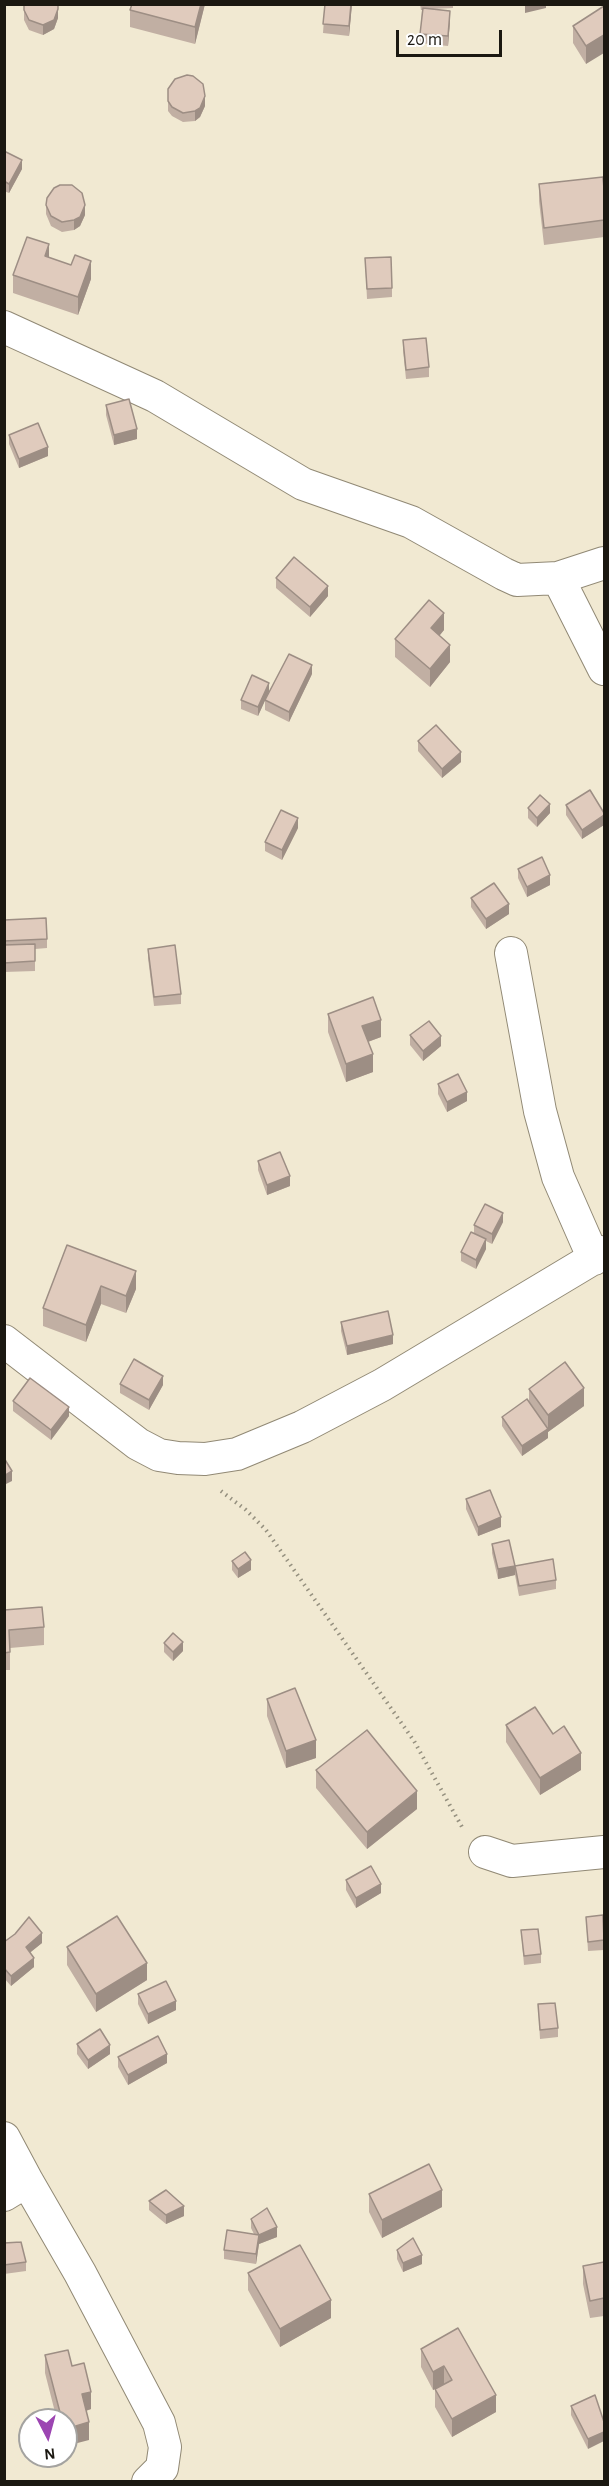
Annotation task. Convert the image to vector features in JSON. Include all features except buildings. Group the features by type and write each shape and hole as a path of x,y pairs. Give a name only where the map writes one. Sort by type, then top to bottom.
{"street":[{"path":"4,327 155,396 303,484 411,522 518,580 558,578 604,563"},
{"path":"558,578 604,669"},
{"path":"4,1341 138,1444 159,1455 205,1459 237,1454 302,1427 382,1385 599,1255 558,1177 540,1111 511,953"},
{"path":"485,1852 512,1861 604,1852"},
{"path":"4,2138 16,2188 80,2274 159,2422 165,2447 162,2468 148,2481"}],"path":[{"path":"178,1458 246,1510 266,1530 414,1741 469,1838 485,1852"}]}
